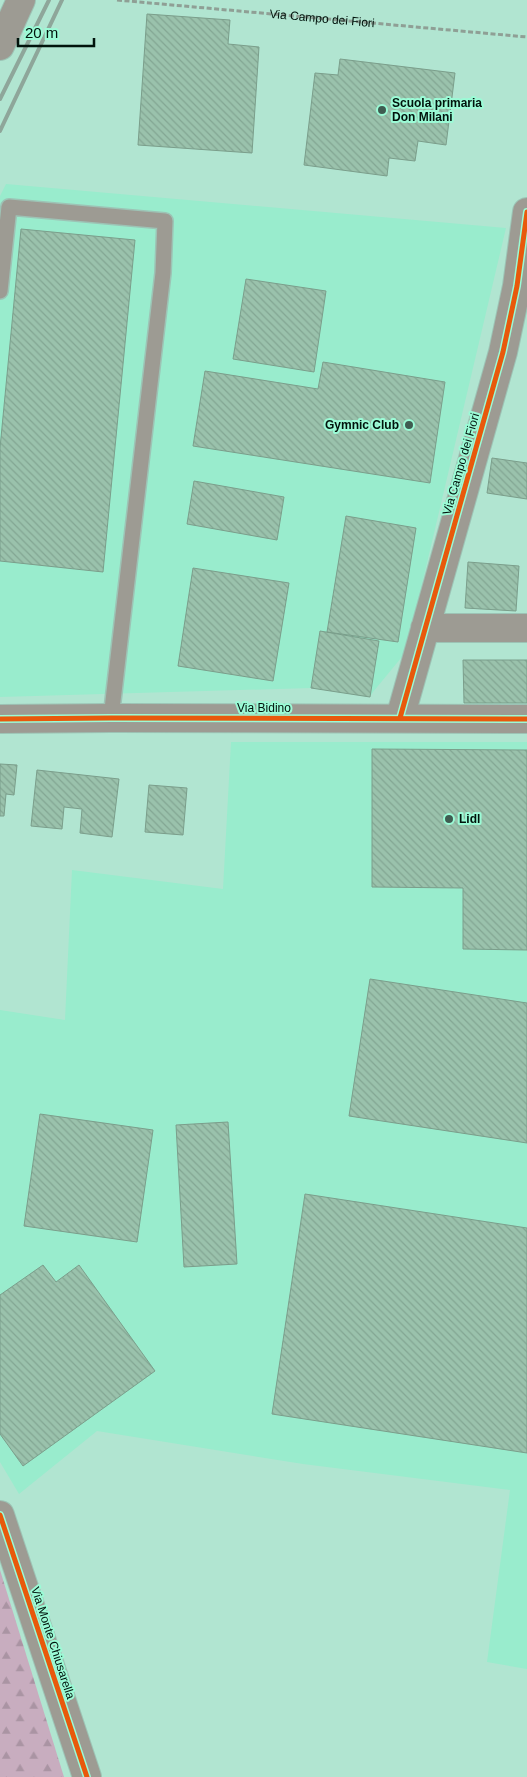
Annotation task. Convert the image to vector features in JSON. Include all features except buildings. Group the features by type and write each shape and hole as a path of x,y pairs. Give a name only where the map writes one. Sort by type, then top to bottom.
{"street":[{"path":"0,46 21,0"},
{"name":"Via Campo dei Fiori","path":"400,718 503,352 517,286 527,212"},
{"path":"425,628 527,628"},
{"name":"Via Bidino","path":"0,719 527,719"},
{"name":"Via Monte Chiusarella","path":"0,1515 86,1777"}],"lane":[{"path":"0,291 9,207 165,221 163,273 111,718"}],"shaded area":[{"path":"6,184 506,228 406,652 370,697 311,688 0,697 0,196"},
{"path":"231,742 527,742 527,1669 487,1662 510,1490 303,1464 97,1431 19,1494 0,1462 0,1010 65,1020 72,870 223,889"}],"green space":[{"path":"0,1570 64,1777 0,1777"}],"railway":[{"path":"0,99 49,0"},
{"path":"0,131 62,0"}],"cycle path":[{"path":"400,718 503,352 517,286 527,212"},
{"path":"0,719 527,719"},
{"path":"0,1515 87,1777"}],"place":[{"name":"Scuola primaria Don Milani","path":"382,110"},
{"name":"Gymnic Club","path":"409,425"},
{"name":"Lidl","path":"449,819"}]}
